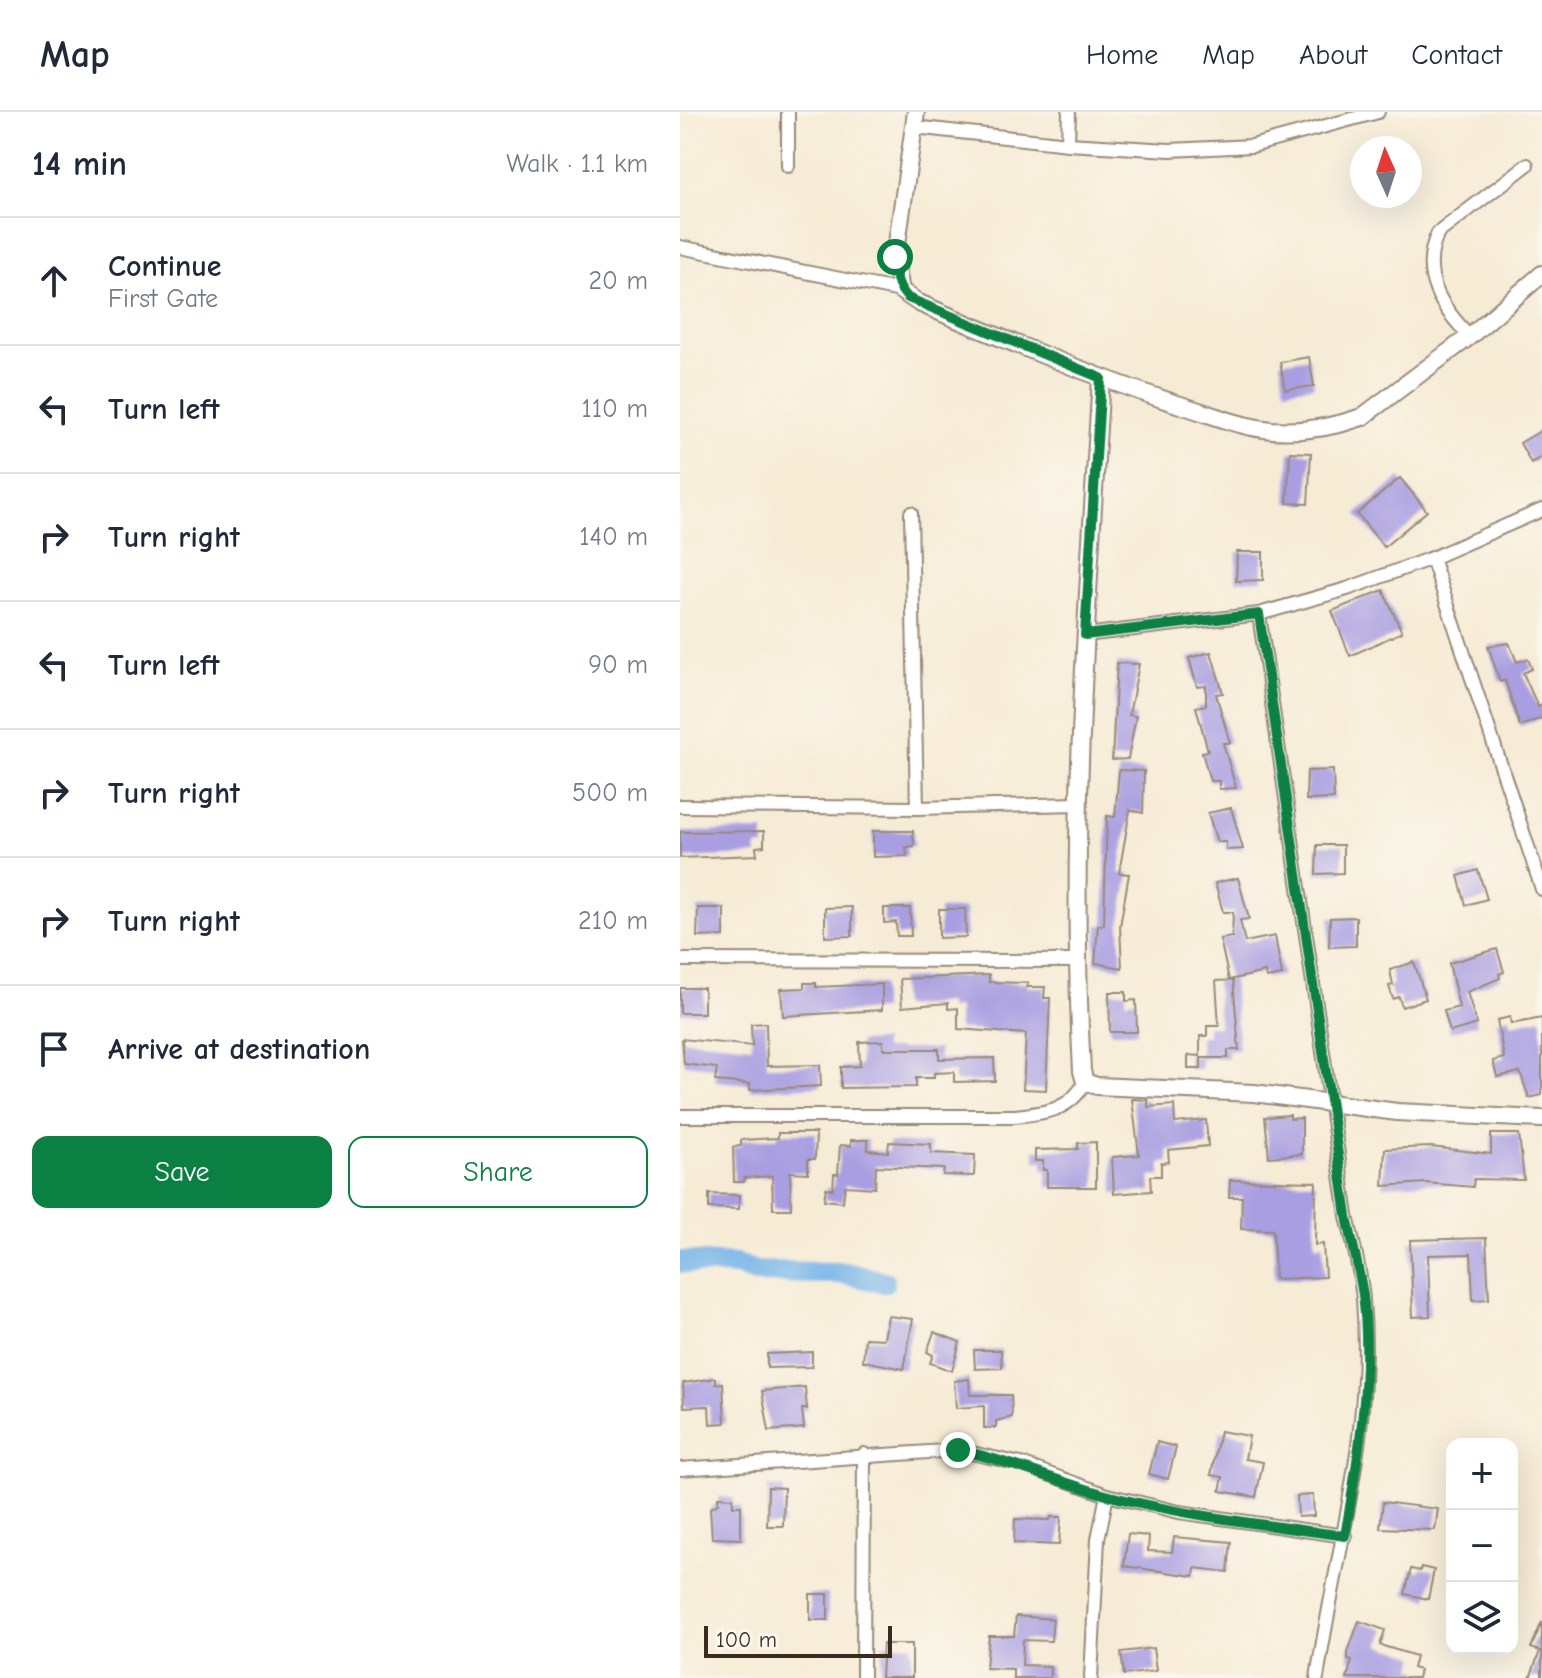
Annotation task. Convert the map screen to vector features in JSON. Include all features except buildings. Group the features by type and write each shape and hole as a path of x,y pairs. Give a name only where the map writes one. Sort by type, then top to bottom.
{"street":[{"path":"788,112 788,166"},
{"path":"1068,144 1069,112"},
{"path":"901,291 895,257 915,120 1068,144 1170,150 1252,146 1378,112"},
{"path":"1470,336 1442,303 1431,278 1431,248 1438,233 1527,165"},
{"path":"680,247 901,291 932,309 1101,378 1235,422 1271,430 1341,425 1362,417 1470,336 1542,274"},
{"path":"680,1116 1014,1116 1065,1107 1077,1097 1085,1082 1076,961 1078,804 1101,378"},
{"path":"1085,635 1259,614 1347,589 1432,558 1542,510"},
{"path":"911,513 917,808"},
{"path":"1432,558 1542,889"},
{"path":"1259,614 1330,1101 1363,1297 1365,1342 1357,1470 1317,1678"},
{"path":"680,806 917,808 1078,804"},
{"path":"680,960 1076,961"},
{"path":"1085,1082 1097,1086 1330,1101 1397,1112 1542,1119"},
{"path":"680,1469 864,1454 958,1450 1021,1464 1107,1495 1179,1512 1345,1536"},
{"path":"863,1678 864,1454"},
{"path":"1091,1678 1098,1539 1107,1495"}],"waterway":[{"path":"680,1262 737,1265 755,1272 844,1273 884,1282"}],"route":[{"path":"895,257 895,275 901,291 908,298 1101,378 1085,635 1259,614 1347,1216 1363,1297 1365,1342 1357,1470 1345,1536 1179,1512 1107,1495 1021,1464 958,1450"}]}
